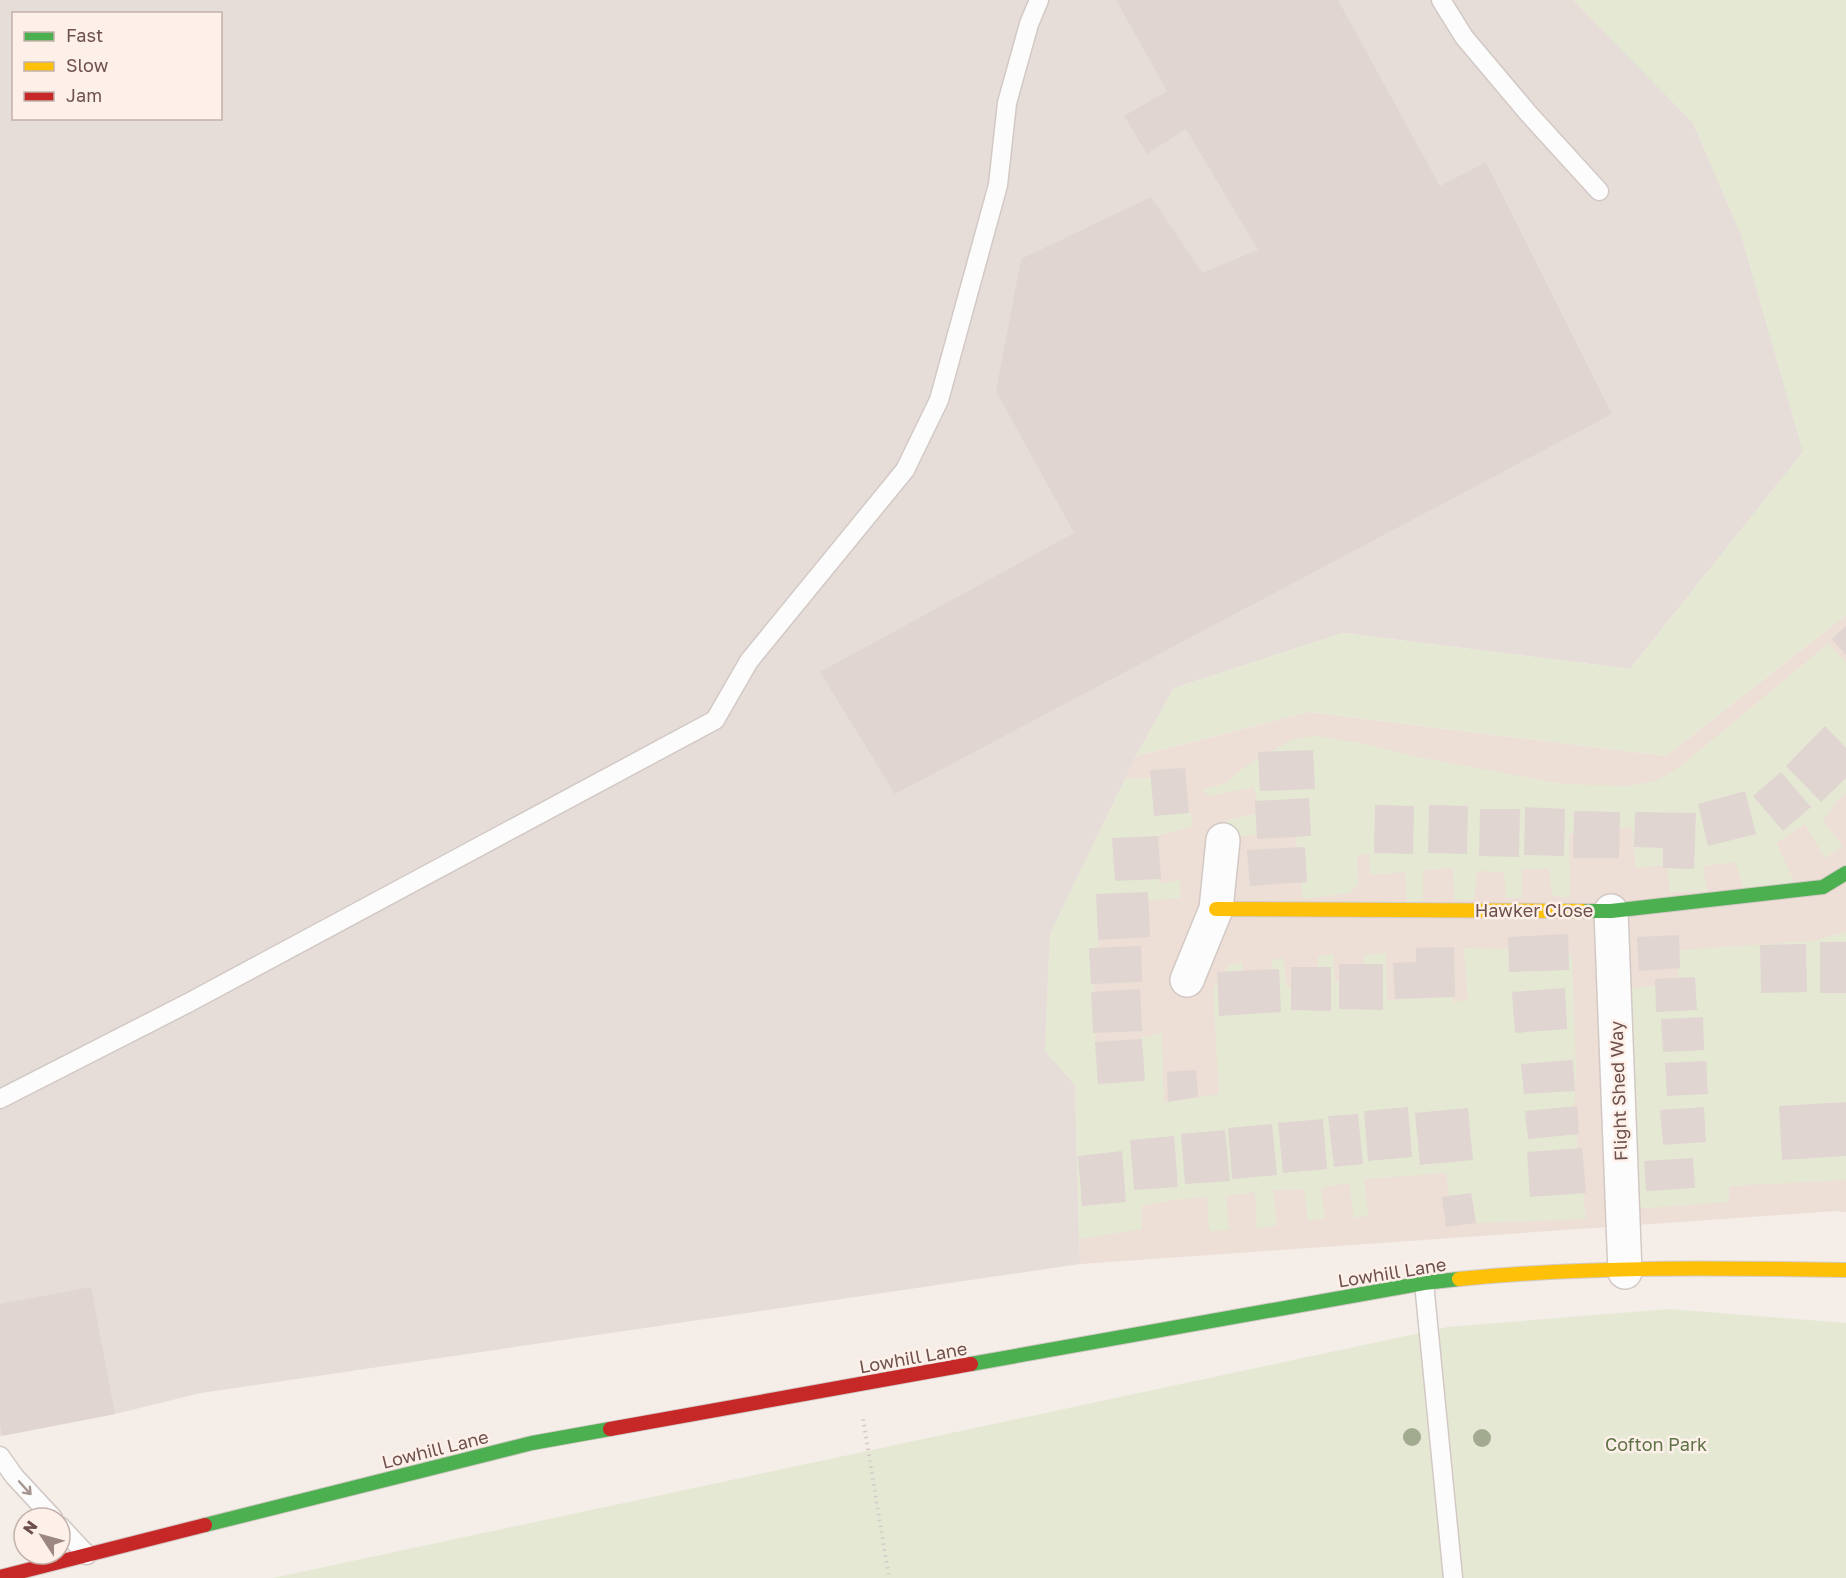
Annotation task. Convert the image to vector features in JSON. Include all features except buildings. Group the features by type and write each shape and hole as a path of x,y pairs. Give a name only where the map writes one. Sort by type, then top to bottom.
{"street":[{"path":"1187,980 1216,909 1223,840"},
{"name":"Hawker Close","path":"1216,909 1611,910 1823,887 1846,873"},
{"name":"Flight Shed Way","path":"1611,910 1625,1272"},
{"name":"Lowhill Lane","path":"0,1577 532,1443 1424,1283 1518,1273 1719,1268 1846,1270"}],"lane":[{"path":"0,1099 198,997 715,720 749,661 905,470 939,400 998,185 1007,103 1029,24 1039,0"},
{"path":"1441,0 1464,37 1528,113 1599,191"},
{"path":"1424,1283 1453,1578"},
{"path":"0,1456 14,1476 42,1506"},
{"path":"72,1539 87,1555"}],"path":[{"path":"858,1385 889,1578"}],"shaded area":[{"path":"0,0 1846,0 1846,398 1630,669 1343,633 1174,688 1136,756 1050,934 1045,1050 1075,1085 1080,1264 201,1393 115,1414 0,1436"},
{"path":"1846,615 1846,1212 1080,1264 1075,1085 1045,1051 1050,934 1136,756 1309,712 1666,756"}],"green space":[{"path":"1573,0 1846,0 1846,615 1666,756 1309,712 1136,756 1174,688 1343,633 1630,669 1803,452 1741,235 1693,123"},
{"path":"1829,643 1846,663 1846,793 1837,801 1823,821 1843,846 1825,858 1805,824 1776,843 1794,881 1745,893 1735,862 1703,866 1707,891 1670,893 1667,865 1636,868 1632,827 1569,834 1570,898 1552,896 1549,869 1522,869 1522,898 1506,898 1504,872 1477,871 1474,900 1454,900 1453,868 1423,870 1423,901 1407,903 1405,872 1370,875 1369,854 1357,855 1358,884 1350,893 1303,899 1295,832 1226,837 1220,829 1228,820 1260,813 1254,787 1210,796 1202,790 1226,783 1243,768 1291,740 1315,736 1366,744 1418,757 1563,784 1629,786 1658,780 1682,765"},
{"path":"1182,776 1193,826 1158,836 1159,884 1180,880 1181,898 1097,905 1099,962 1093,963 1096,1049 1162,1033 1164,1103 1219,1094 1213,988 1229,965 1242,962 1244,980 1273,975 1272,960 1283,958 1287,988 1318,976 1318,956 1333,954 1335,982 1365,974 1364,955 1386,953 1387,1000 1452,997 1453,1002 1468,1000 1464,948 1559,950 1572,955 1576,1070 1574,1114 1586,1219 1476,1223 1472,1193 1449,1196 1446,1173 1364,1179 1368,1216 1354,1218 1349,1183 1321,1188 1325,1218 1308,1221 1304,1189 1273,1190 1277,1225 1257,1229 1255,1192 1226,1196 1229,1230 1209,1231 1207,1197 1171,1200 1142,1206 1142,1229 1079,1239 1075,1085 1045,1051 1050,934 1125,779"},
{"path":"1846,932 1846,1180 1729,1186 1729,1202 1635,1209 1627,989 1678,983 1679,950 1812,941"},
{"name":"Cofton Park","path":"1669,1309 1846,1323 1846,1578 273,1578 1448,1327"}],"traffic: fast":[{"path":"1582,911 1611,911 1823,887 1846,873"},
{"path":"971,1364 1424,1283 1459,1279"},
{"path":"205,1525 532,1443 610,1429"}],"traffic: slow":[{"path":"1216,909 1582,911"},
{"path":"1459,1279 1604,1270 1846,1270"}],"traffic: jam":[{"path":"610,1429 971,1364"},
{"path":"0,1577 205,1525"}]}
